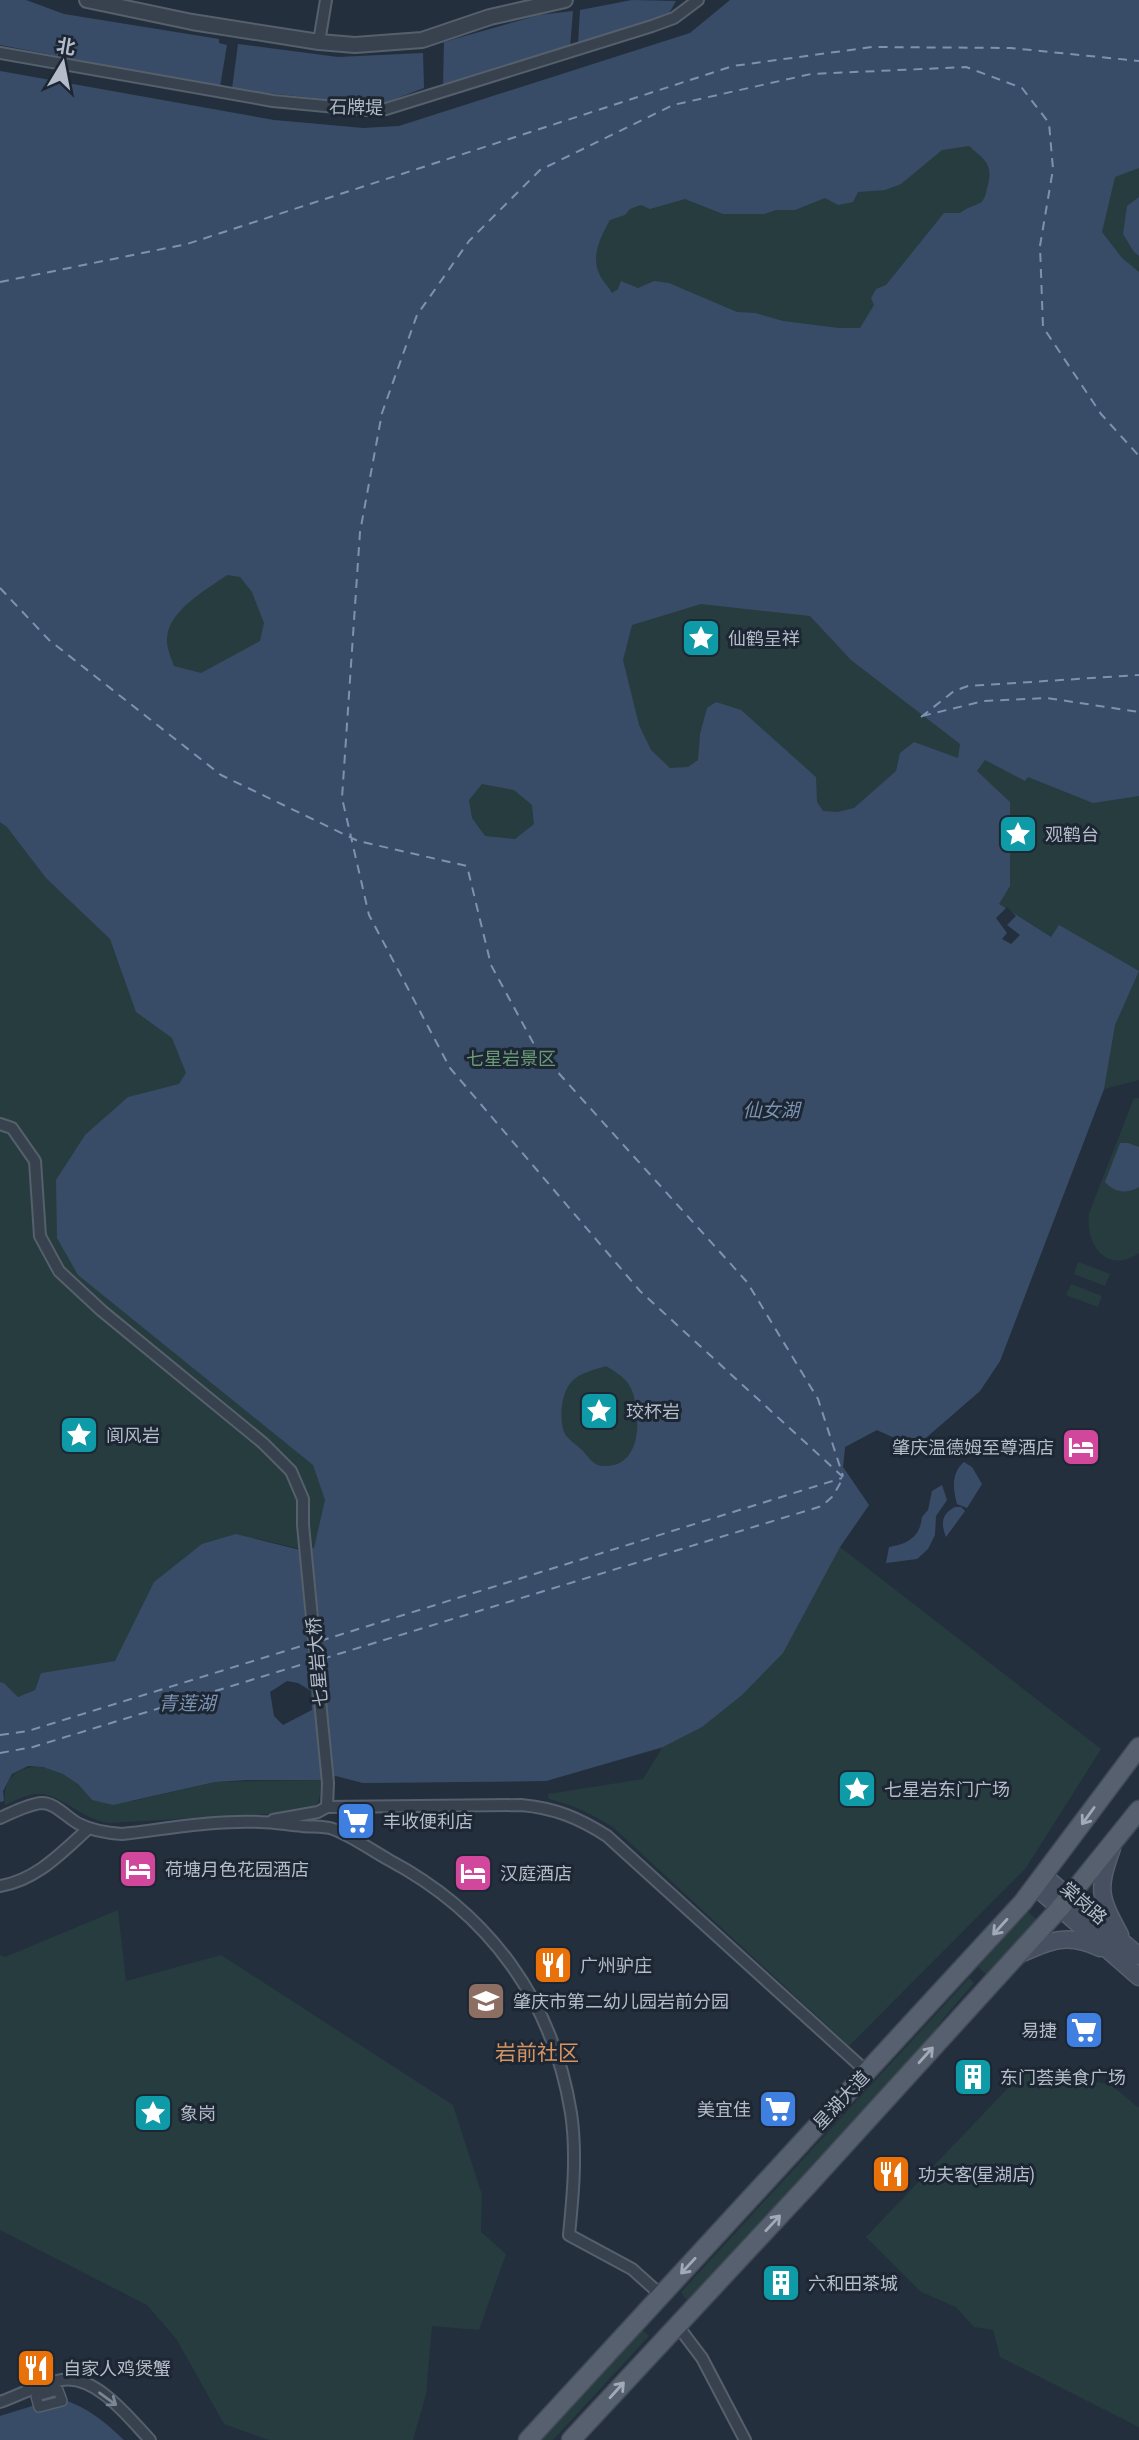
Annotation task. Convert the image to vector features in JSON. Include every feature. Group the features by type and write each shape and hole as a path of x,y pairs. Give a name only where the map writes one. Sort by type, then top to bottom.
{"main road":[{"name":"星湖大道","path":"528,2440 965,1967 1040,1881 1139,1747"},
{"name":"星湖大道","path":"571,2440 1065,1903 1139,1810"},
{"path":"1016,1956 1048,1941 1062,1939 1119,1949 1101,1891 1101,1880 1113,1845"},
{"name":"棠岗路","path":"1040,1881 1119,1949 1139,1977"},
{"name":"棠岗路","path":"1119,1949 1139,1956"},
{"path":"965,1967 985,1989"}],"street":[{"path":"87,0 192,22 355,45 422,40 490,17 565,0"},
{"path":"319,42 326,0"},
{"name":"石牌堤","path":"0,53 273,101 367,110 386,109 652,26 674,18 698,0"},
{"name":"七星岩大桥","path":"0,1124 12,1128 35,1161 40,1236 59,1271 102,1311 263,1443 291,1471 303,1499 328,1783 325,1809 337,1816 336,1823 327,1828"},
{"path":"0,1818 37,1804 52,1805 89,1828 122,1834 234,1822 327,1828"},
{"path":"260,1822 325,1809 521,1804 565,1812 607,1836 867,2072"},
{"path":"325,1809 317,1822 415,1874 447,1896 470,1915 506,1956 539,2011 562,2070 571,2115 574,2157 569,2235 632,2269 661,2295"},
{"path":"0,1886 21,1881 49,1864 89,1828"},
{"path":"677,2325 702,2358 745,2440"},
{"path":"0,2402 50,2383 73,2380 115,2402 150,2440"}],"green space":[{"name":"仙女湖","path":"730,0 1139,0 1139,1080 1104,1089 1000,1361 980,1391 920,1443 899,1440 877,1430 845,1447 843,1467 869,1505 840,1547 1101,1749 1026,1868 849,2046 614,1828 583,1810 549,1799 548,1794 643,1779 662,1748 546,1781 363,1783 336,1776 323,1780 300,1549 255,1538 128,1639 115,1661 41,1673 35,1690 18,1697 0,1682 0,71 274,120 363,128 399,126 690,33"},
{"path":"1134,1098 1139,1098 1139,1253 1117,1261 1100,1253 1095,1246 1089,1225 1089,1213"},
{"path":"1078,1262 1110,1274 1105,1286 1074,1274"},
{"path":"1071,1284 1102,1296 1098,1307 1066,1295"},
{"path":"33,1767 43,1767 64,1774 76,1782 92,1800 134,1801 215,1782 323,1780 318,1803 301,1812 110,1823 99,1821 46,1795 29,1795 5,1805 8,1781 23,1769"},
{"path":"118,1910 126,1981 221,1955 453,2105 482,2195 481,2232 506,2254 479,2330 432,2326 426,2394 413,2440 269,2440 224,2424 177,2340 147,2305 0,2230 0,1955 5,1957"},
{"path":"1027,1911 1036,1919 987,1975 978,1967"},
{"path":"969,1978 974,1983 943,2019 921,2051 690,2301 685,2298 681,2292"},
{"path":"1029,2066 1111,2085 1139,2108 1139,2427 1000,2357 993,2330 974,2327 956,2307 921,2292 866,2237"},
{"path":"639,2327 649,2336 553,2440 536,2440"}],"water":[{"path":"0,0 26,0 64,14 219,39 219,43 227,45 220,87 0,45"},
{"path":"632,0 676,1 667,17 578,44 580,10"},
{"name":"仙女湖","path":"730,0 1139,0 1139,168 1115,177 1102,232 1122,258 1139,272 1139,796 1093,803 1028,777 1025,781 985,760 977,771 1010,802 1010,886 999,904 1051,937 1059,925 1139,971 1115,1025 1104,1089 1000,1361 980,1391 920,1443 899,1440 877,1430 845,1447 843,1467 869,1505 840,1547 783,1653 742,1695 702,1727 663,1747 546,1781 363,1783 336,1776 323,1780 247,1780 215,1782 113,1805 92,1800 78,1784 63,1774 43,1767 28,1766 12,1774 3,1791 4,1801 0,1802 0,1682 18,1697 35,1690 41,1673 115,1661 154,1582 202,1544 236,1534 300,1550 314,1548 325,1500 313,1465 78,1275 57,1238 56,1180 85,1135 128,1097 179,1084 186,1073 172,1038 136,1012 110,939 46,878 7,827 0,822 0,71 274,120 363,128 399,126 690,33","holes":["969,146 984,160 990,173 984,198 980,203 960,213 944,213 886,285 876,289 871,298 874,305 860,328 783,321 755,313 737,312 669,283 654,281 638,288 621,281 618,289 612,293 598,271 597,249 610,220 641,205 650,209 685,199 723,214 764,214 776,210 795,210 825,198 838,205 853,202 858,192 885,190 901,184 942,150","227,575 240,577 252,592 264,623 260,641 201,673 174,666 167,645 169,628 174,618 190,602","701,604 810,616 851,660 960,744 958,758 914,742 900,753 896,771 854,808 838,812 823,811 817,802 816,777 741,710 716,702 707,708 700,734 698,760 688,767 670,768 651,750 639,725 623,660 632,625","482,784 514,790 532,805 534,824 515,839 485,836 472,818 469,800","606,1366 626,1381 634,1398 637,1417 635,1443 627,1457 613,1465 600,1466 594,1463 567,1437 563,1429 562,1408 567,1388 576,1378","287,1681 298,1683 311,1691 312,1710 283,1725 274,1716 270,1692"]},
{"path":"573,11 570,47 443,87 444,42 539,15"},
{"path":"238,44 338,57 423,53 424,88 384,103 360,103 232,89"},
{"path":"1139,197 1139,256 1123,234 1127,206"},
{"path":"1120,1143 1139,1147 1139,1187 1130,1191 1117,1190 1105,1182"},
{"path":"964,1462 972,1467 982,1484 967,1508 957,1504 954,1487 957,1471"},
{"path":"942,1485 947,1500 936,1516 935,1535 928,1549 917,1559 886,1563 889,1547 902,1544 919,1530 922,1517 928,1510 932,1491"},
{"path":"955,1507 961,1507 965,1511 946,1537 943,1520"},
{"path":"58,2398 94,2415 124,2440 0,2440 0,2416"}],"pier":[{"path":"1007,907 1016,916 1007,925 1020,935 1011,944 1002,939 1007,933 996,918"}],"ferry route":[{"path":"0,282 187,244 733,66 872,47 1011,48 1139,61"},
{"path":"843,1477 640,1291 450,1068 369,915 342,798 360,532 382,413 417,315 469,241 540,170 673,105 811,74 966,67 1022,88 1049,123 1053,169 1040,246 1043,327 1101,414 1139,456"},
{"path":"0,588 49,640 221,775 358,841 467,866 491,965 536,1048 747,1282 818,1399 843,1476"},
{"path":"921,717 954,691 968,686 1139,675"},
{"path":"922,716 984,701 1047,698 1139,712"},
{"path":"320,1641 842,1478"},
{"path":"322,1659 822,1506 833,1496 843,1478"},
{"path":"0,1735 28,1731 311,1643"},
{"path":"0,1753 33,1747 313,1661"}],"place":[{"name":"仙鹤呈祥","path":"701,638"},
{"name":"观鹤台","path":"1018,834"},
{"name":"珓杯岩","path":"599,1411"},
{"name":"阆风岩","path":"79,1435"},
{"name":"肇庆温德姆至尊酒店","path":"1081,1447"},
{"name":"七星岩东门广场","path":"857,1789"},
{"name":"丰收便利店","path":"356,1821"},
{"name":"荷塘月色花园酒店","path":"138,1869"},
{"name":"汉庭酒店","path":"473,1873"},
{"name":"广州驴庄","path":"553,1965"},
{"name":"肇庆市第二幼儿园岩前分园","path":"486,2001"},
{"name":"易捷","path":"1084,2030"},
{"name":"东门荟美食广场","path":"973,2077"},
{"name":"美宜佳","path":"778,2109"},
{"name":"象岗","path":"153,2113"},
{"name":"功夫客(星湖店)","path":"891,2174"},
{"name":"六和田茶城","path":"781,2283"},
{"name":"自家人鸡煲蟹","path":"36,2368"}],"district":[{"name":"岩前社区","path":"537,2052"}],"park label":[{"name":"七星岩景区","path":"511,1058"}],"water label":[{"name":"青莲湖","path":"187,1703"}]}
